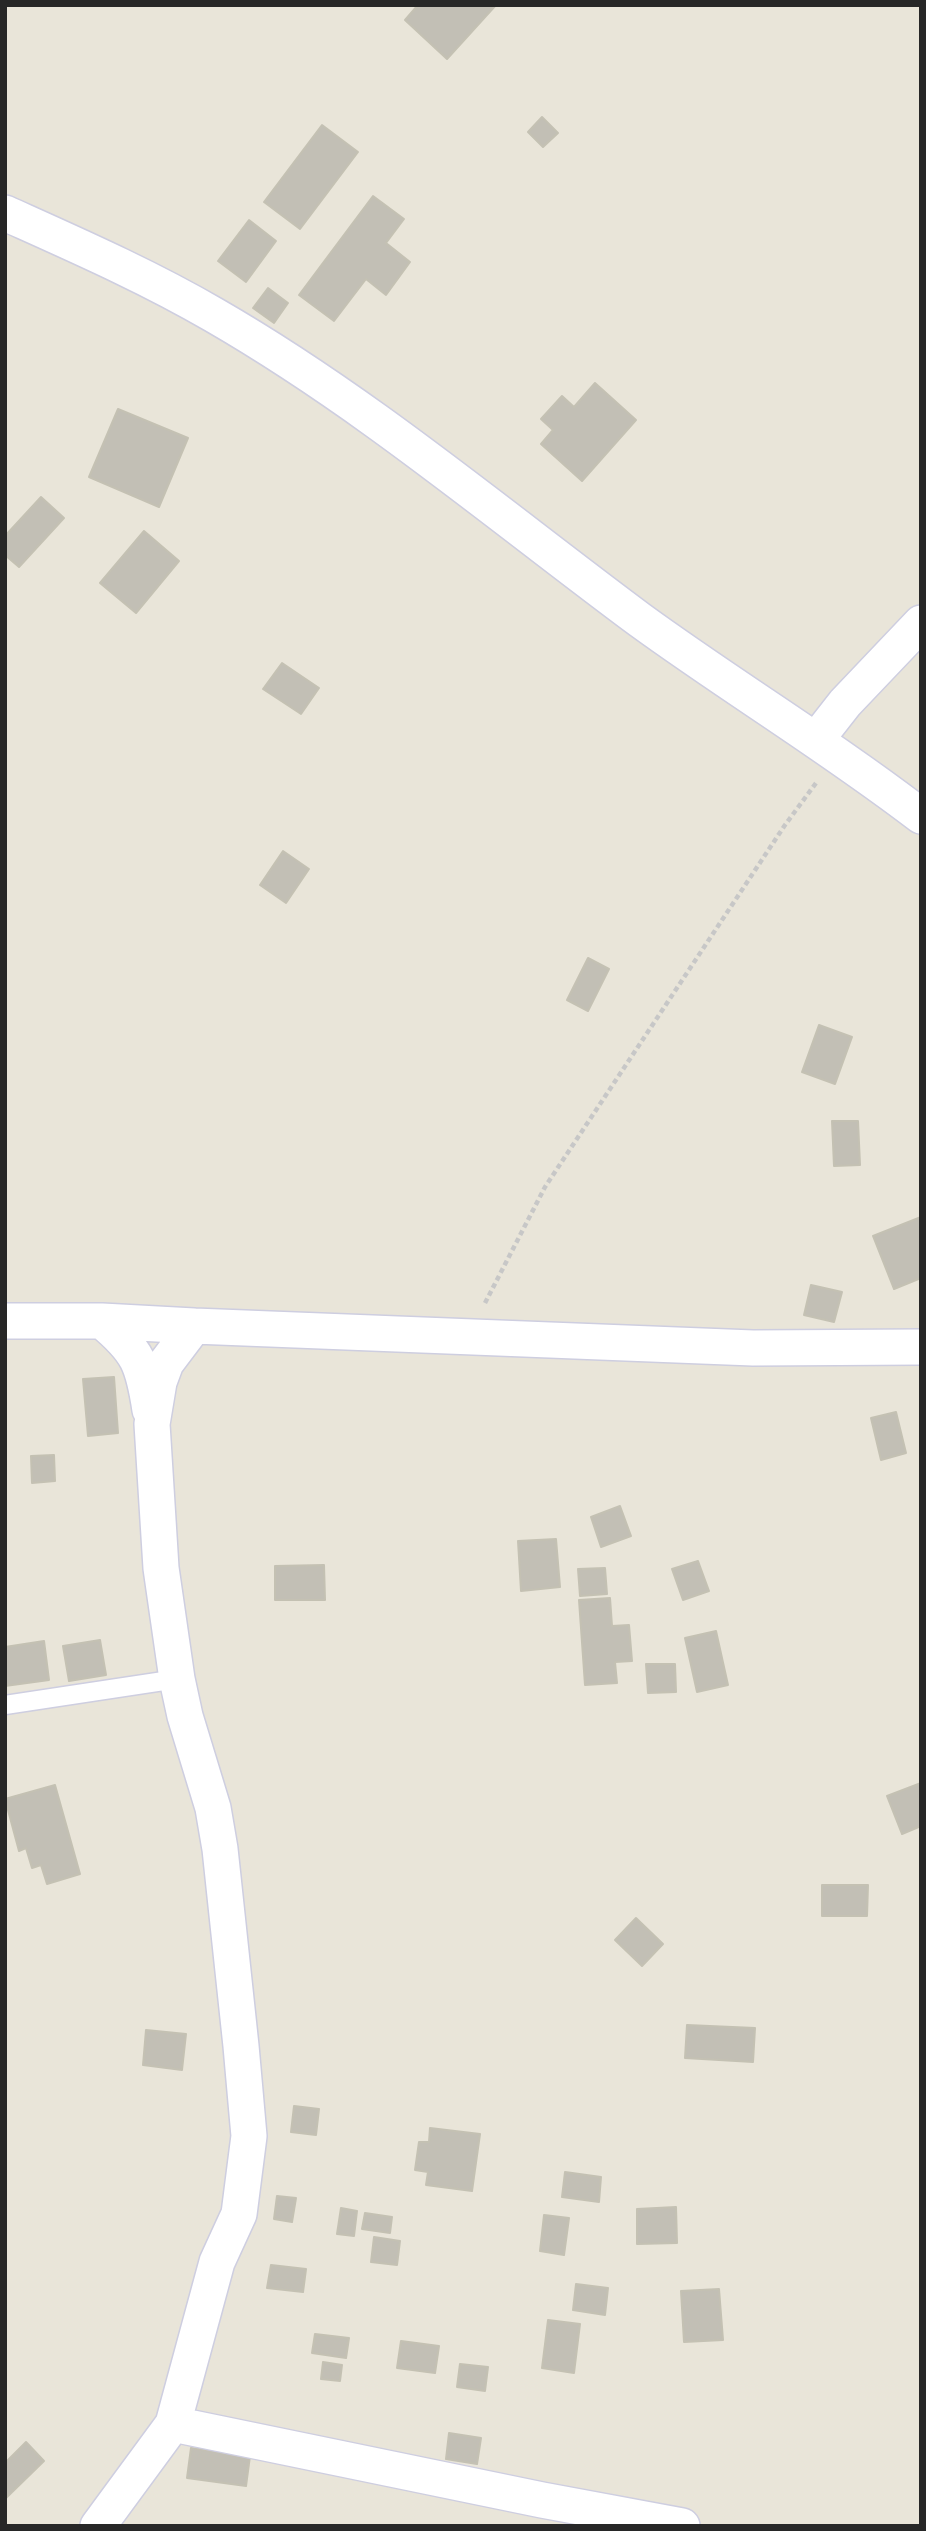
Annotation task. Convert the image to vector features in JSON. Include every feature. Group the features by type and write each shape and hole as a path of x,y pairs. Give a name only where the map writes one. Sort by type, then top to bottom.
{"street":[{"path":"5,213 151,280 215,316 342,397 643,622 826,747 921,816"},
{"path":"826,747 845,703 921,623"},
{"path":"5,1321 102,1321 753,1348 921,1348"},
{"path":"98,2526 173,2424 217,2262 239,2214 248,2137 220,1849 213,1808 185,1716 177,1679 161,1569 152,1424 141,1364 124,1340 102,1321"},
{"path":"152,1424 159,1382 166,1363 194,1326"},
{"path":"173,2424 682,2526"}],"lane":[{"path":"5,1705 177,1679"}],"path":[{"path":"468,1335 545,1187 785,825 826,747"}],"building":[{"path":"418,5 496,5 447,59 405,20"},
{"path":"542,117 558,133 543,147 528,132"},
{"path":"322,125 358,152 300,229 264,202"},
{"path":"373,196 404,219 386,243 410,262 386,295 366,279 334,321 299,295"},
{"path":"249,220 276,241 246,282 218,261"},
{"path":"268,288 288,303 274,323 253,308"},
{"path":"595,383 636,420 582,481 541,444 553,430 541,419 562,396 574,407"},
{"path":"118,409 188,438 159,507 89,477"},
{"path":"41,497 64,518 19,567 5,555 5,536"},
{"path":"144,531 179,561 136,613 100,583"},
{"path":"282,663 319,688 301,714 263,689"},
{"path":"283,851 309,869 286,903 260,885"},
{"path":"588,958 609,969 588,1011 567,1000"},
{"path":"819,1025 852,1037 835,1084 802,1072"},
{"path":"832,1121 858,1121 860,1165 834,1166"},
{"path":"921,1217 921,1278 894,1289 873,1236"},
{"path":"811,1285 842,1292 834,1322 804,1315"},
{"path":"114,1377 118,1433 88,1436 83,1379"},
{"path":"896,1412 906,1453 881,1460 871,1418"},
{"path":"54,1455 55,1481 32,1483 31,1456"},
{"path":"620,1506 631,1536 601,1547 591,1517"},
{"path":"556,1539 560,1587 521,1591 518,1541"},
{"path":"698,1561 709,1591 683,1600 672,1569"},
{"path":"324,1565 325,1600 275,1600 275,1566"},
{"path":"605,1568 607,1594 580,1596 578,1569"},
{"path":"610,1598 612,1626 629,1625 632,1661 615,1662 617,1683 585,1685 579,1600"},
{"path":"716,1631 728,1685 697,1692 685,1638"},
{"path":"100,1640 106,1675 69,1681 63,1646"},
{"path":"44,1641 49,1680 5,1686 5,1647"},
{"path":"646,1664 675,1664 676,1692 648,1693"},
{"path":"921,1783 921,1826 902,1834 887,1796"},
{"path":"55,1785 80,1874 47,1884 41,1865 32,1868 26,1848 19,1851 5,1799"},
{"path":"822,1885 868,1885 867,1916 822,1916"},
{"path":"636,1918 663,1944 642,1966 615,1940"},
{"path":"687,2025 755,2028 753,2062 685,2058"},
{"path":"146,2030 186,2034 182,2070 143,2065"},
{"path":"294,2106 319,2109 316,2135 291,2132"},
{"path":"430,2128 480,2134 472,2191 426,2185 428,2172 415,2170 419,2142 429,2142"},
{"path":"565,2172 601,2177 599,2202 562,2197"},
{"path":"277,2196 296,2198 292,2222 274,2219"},
{"path":"676,2207 677,2243 637,2244 637,2209"},
{"path":"341,2208 357,2211 354,2236 337,2234"},
{"path":"365,2213 392,2217 390,2233 362,2229"},
{"path":"544,2215 569,2218 564,2255 540,2251"},
{"path":"374,2237 400,2241 397,2265 371,2262"},
{"path":"271,2265 306,2269 303,2292 267,2288"},
{"path":"576,2284 608,2288 605,2315 573,2310"},
{"path":"719,2289 723,2340 684,2342 681,2291"},
{"path":"548,2320 580,2324 574,2373 542,2368"},
{"path":"315,2334 349,2338 346,2358 312,2353"},
{"path":"401,2341 439,2346 435,2373 397,2368"},
{"path":"323,2362 342,2365 340,2381 321,2379"},
{"path":"460,2364 488,2367 485,2391 457,2387"},
{"path":"449,2433 481,2438 477,2464 446,2459"},
{"path":"26,2442 44,2461 5,2499 5,2463"},
{"path":"191,2448 250,2456 246,2486 187,2478"}]}
